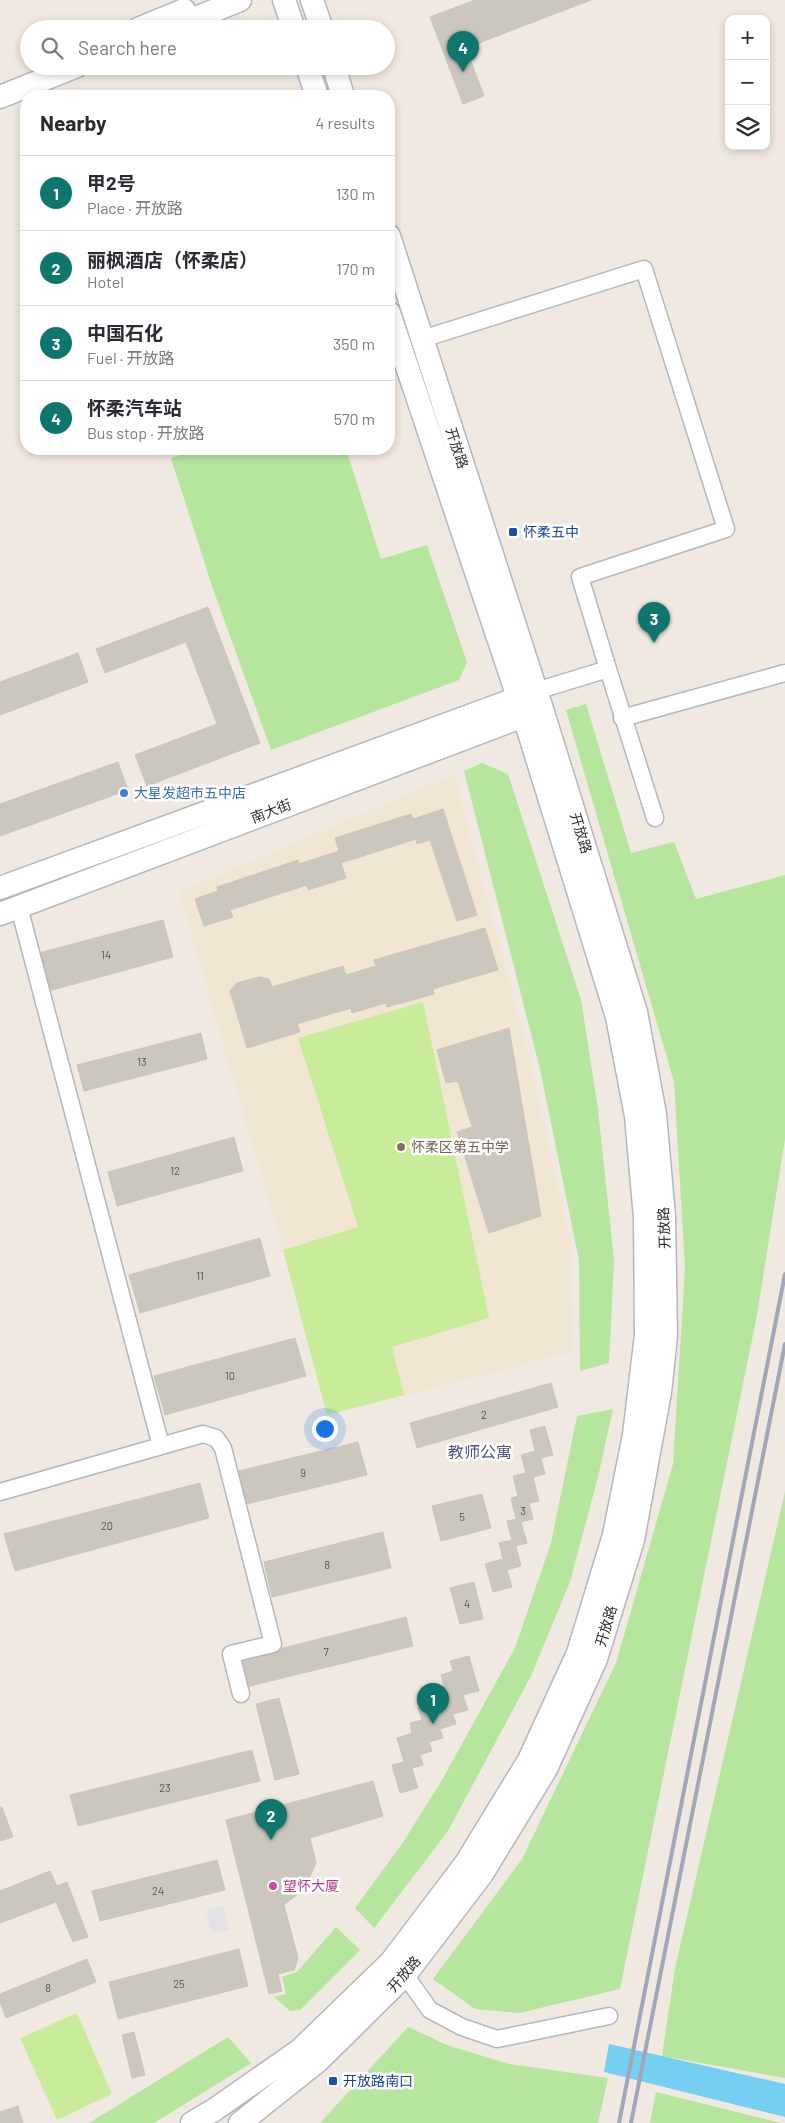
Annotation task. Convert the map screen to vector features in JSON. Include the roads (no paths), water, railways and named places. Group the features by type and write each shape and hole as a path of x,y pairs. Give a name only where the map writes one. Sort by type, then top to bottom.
{"main road":[{"path":"160,20 208,0"},
{"path":"191,20 240,0"},
{"path":"284,0 291,20"},
{"path":"312,0 319,20"},
{"path":"0,86 26,75"},
{"path":"0,98 55,75"},
{"path":"309,75 314,90"},
{"path":"337,75 341,90"},
{"name":"开放路","path":"192,2123 214,2110 303,2048 390,1962 466,1863 528,1760 578,1653 614,1535 634,1435 646,1335 645,1218 636,1116 617,1017 530,703 422,339 395,255"},
{"name":"开放路","path":"240,2123 318,2061 405,1975 482,1874 541,1777 596,1659 633,1540 660,1392 666,1336 664,1217 655,1114 636,1012 530,703 395,330"},
{"name":"南大街","path":"0,888 530,703"},
{"name":"南大街","path":"9,910 530,703"}],"street":[{"path":"422,339 644,269 726,529 580,577 622,718 655,818"},
{"path":"530,703 608,669"},
{"path":"622,718 785,673"},
{"path":"9,910 162,1446"},
{"path":"0,1492 203,1434 216,1438 223,1448 274,1644 231,1654 240,1694"},
{"path":"405,1975 430,2010 462,2026 497,2039 608,2016"}],"water":[{"path":"609,2044 785,2084 785,2117 604,2072"}],"railway":[{"path":"619,2123 785,1274"},
{"path":"631,2123 785,1344"}],"place":[{"name":"怀柔汽车站","path":"463,72"},
{"name":"怀柔五中","path":"513,532"},
{"name":"中国石化","path":"654,643"},
{"name":"大星发超市五中店","path":"124,793"},
{"name":"怀柔区第五中学","path":"401,1147"},
{"name":"甲2号","path":"433,1724"},
{"name":"丽枫酒店（怀柔店）","path":"271,1840"},
{"name":"望怀大厦","path":"273,1886"},
{"name":"开放路南口","path":"333,2081"}],"district":[{"name":"教师公寓","path":"480,1452"}]}
